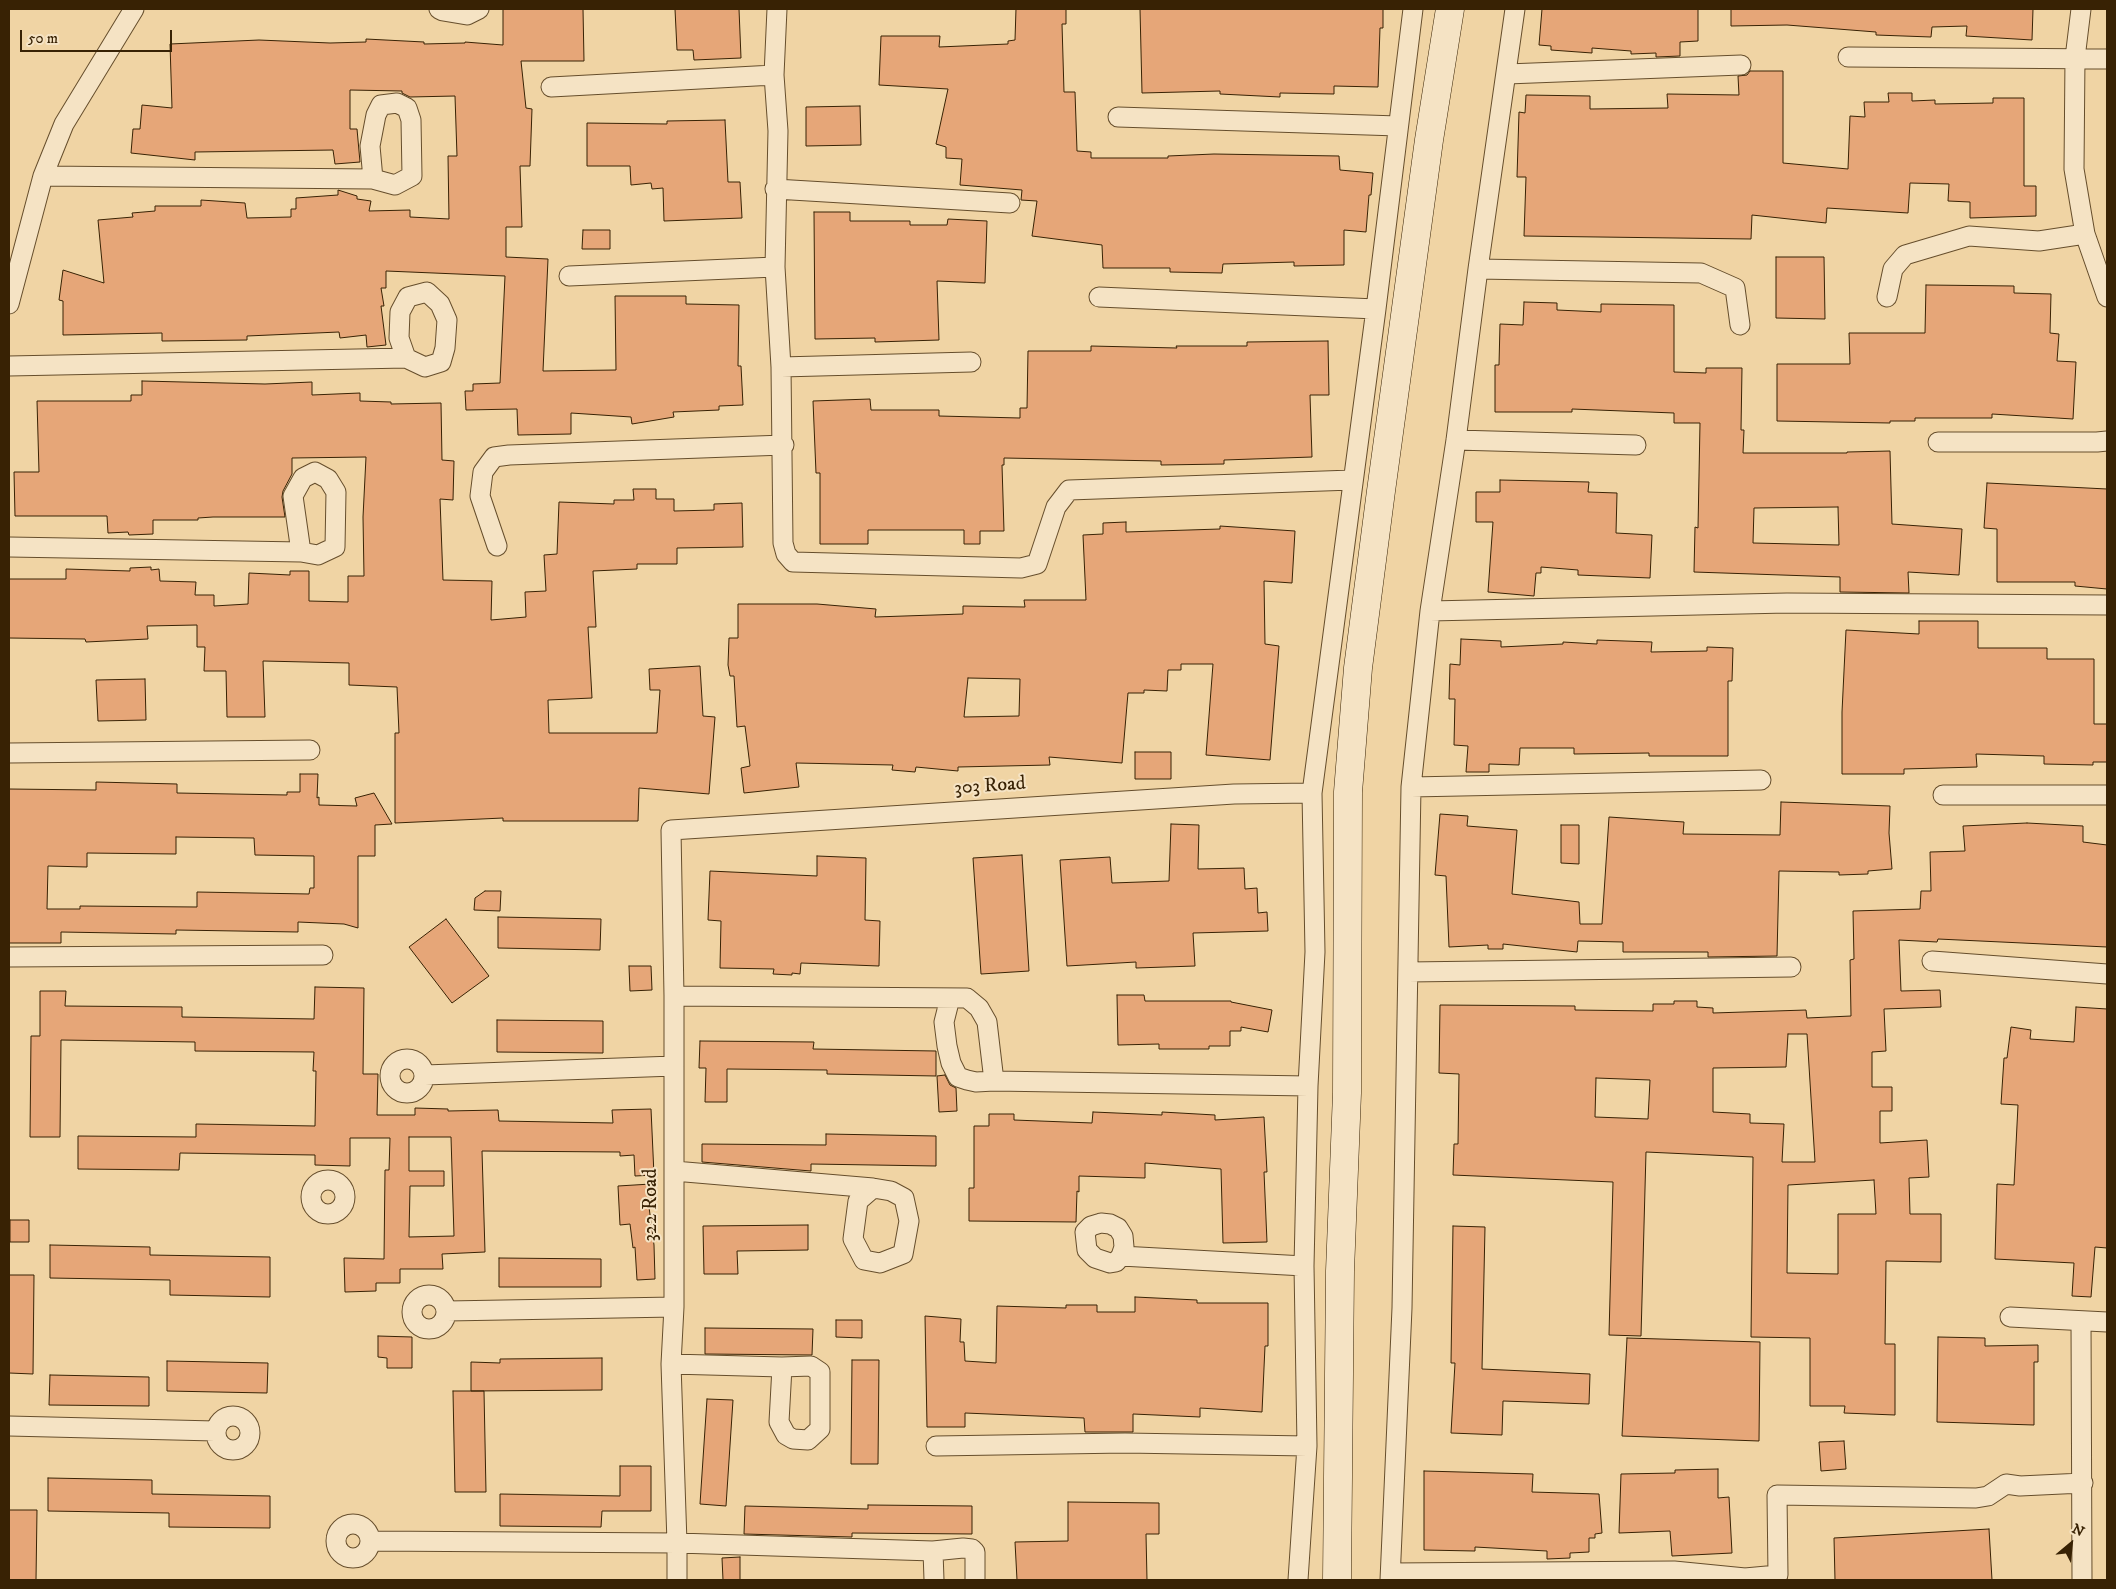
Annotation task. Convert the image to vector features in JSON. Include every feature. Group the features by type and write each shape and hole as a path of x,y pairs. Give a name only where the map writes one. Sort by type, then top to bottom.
{"street":[{"path":"9,304 15,263 43,176 64,124 134,9"},
{"path":"439,9 442,12 467,15 479,9"},
{"path":"777,9 774,76 778,131 775,267 784,445 783,543 786,554 793,562 1021,568 1037,564 1056,508 1070,490 1352,480"},
{"path":"1298,1580 1307,1446 1304,1266 1308,1086 1315,952 1312,793 1376,310 1413,9"},
{"path":"1337,1580 1340,1271 1347,1093 1348,792 1358,668 1429,140 1450,9"},
{"path":"1515,9 1456,440 1430,611 1411,787 1402,1308 1391,1577 1674,1571 1745,1578 1778,1575 1777,1495 1976,1498 1988,1496 2006,1484 2020,1486 2083,1483"},
{"path":"2081,9 2075,58 2074,169 2085,234 2107,297"},
{"path":"1848,57 2107,59"},
{"path":"1507,74 1741,65"},
{"path":"551,87 774,76"},
{"path":"1118,117 1398,126"},
{"path":"43,176 373,179"},
{"path":"776,189 1010,203"},
{"path":"1887,298 1893,269 1905,255 1969,236 2039,241 2085,234"},
{"path":"569,276 775,267"},
{"path":"1478,269 1701,273 1735,288 1740,325"},
{"path":"1099,297 1376,310"},
{"path":"9,366 406,358"},
{"path":"781,367 971,362"},
{"path":"1456,440 1636,446"},
{"path":"1938,442 2107,441"},
{"path":"497,546 480,496 483,472 494,457 784,445"},
{"path":"9,547 301,552"},
{"path":"1430,611 1787,603 2107,605"},
{"path":"9,753 310,750"},
{"path":"1411,787 1761,780"},
{"name":"303 Road","path":"671,830 1234,794 1312,793"},
{"path":"1943,795 2107,796"},
{"name":"322 Road","path":"671,830 674,996 674,1307 671,1364 677,1580"},
{"path":"9,956 323,955"},
{"path":"1932,961 2107,974"},
{"path":"1408,972 1792,967"},
{"path":"674,996 967,998 979,1008 987,1022 994,1081"},
{"path":"950,998 944,1022 951,1063 958,1077 976,1082 1308,1086"},
{"path":"425,1075 674,1066"},
{"path":"674,1171 873,1188"},
{"path":"1121,1256 1304,1266"},
{"path":"447,1311 674,1307"},
{"path":"2010,1318 2107,1322"},
{"path":"2081,1322 2082,1580"},
{"path":"671,1364 782,1367"},
{"path":"9,1426 216,1431"},
{"path":"936,1446 1125,1443 1307,1446"},
{"path":"371,1540 677,1543 933,1551 972,1549 975,1552 975,1580"},
{"path":"933,1551 934,1580"}],"building":[{"path":"503,9 583,9 584,61 521,61 526,108 532,109 530,166 520,166 522,227 506,227 506,257 548,259 543,371 616,370 615,296 686,296 686,304 739,305 738,366 741,366 743,405 719,406 719,410 673,412 674,417 632,424 631,417 571,413 571,434 518,435 517,409 466,410 465,391 473,391 473,384 500,383 505,276 386,271 386,288 381,288 384,306 381,306 386,345 367,347 366,335 340,338 339,332 247,336 247,340 162,341 162,333 63,335 63,301 59,300 63,270 104,283 98,220 133,217 132,213 155,211 155,206 201,206 201,200 245,203 247,218 291,217 291,209 296,209 296,198 338,195 338,190 357,196 357,199 371,201 369,211 410,210 410,217 449,219 448,156 457,156 455,96 410,97 402,93 402,91 350,90 350,129 357,129 360,162 335,164 333,150 195,152 195,160 131,153 133,129 140,129 142,105 172,108 170,44 259,40 330,43 366,42 366,39 424,42 424,44 465,42 503,45"},
{"path":"675,9 739,9 741,58 694,60 693,50 677,50"},
{"path":"1016,9 1066,9 1066,24 1062,24 1064,92 1075,92 1077,151 1091,152 1091,158 1168,158 1168,156 1214,154 1339,156 1340,170 1373,173 1366,232 1344,230 1344,265 1294,266 1294,262 1223,264 1222,273 1170,272 1170,268 1103,268 1102,245 1032,236 1037,201 1021,200 1022,190 960,185 962,159 946,158 946,147 936,144 948,89 879,85 881,36 940,36 939,47 1008,44 1008,41 1015,40"},
{"path":"1140,9 1383,9 1383,28 1380,28 1378,87 1334,86 1334,94 1280,93 1280,97 1220,94 1220,91 1142,93"},
{"path":"1542,9 1698,9 1698,41 1680,42 1680,56 1656,57 1656,53 1631,54 1631,51 1592,48 1592,53 1551,50 1551,46 1539,45"},
{"path":"1731,9 2033,9 2032,40 1966,36 1967,26 1932,27 1931,37 1876,35 1876,32 1787,25 1731,26"},
{"path":"1750,71 1783,71 1783,163 1848,169 1850,116 1865,117 1864,102 1889,102 1888,93 1912,93 1912,101 1935,100 1935,104 1993,103 1993,98 2024,98 2024,186 2036,186 2036,216 1970,218 1970,202 1948,201 1949,184 1910,183 1908,213 1827,208 1826,223 1752,215 1751,239 1524,236 1526,177 1517,177 1519,112 1525,113 1526,95 1590,96 1590,109 1668,108 1667,94 1739,95 1738,76 1747,75"},
{"path":"860,106 861,145 806,146 806,107"},
{"path":"725,120 728,182 740,182 742,218 664,221 663,188 652,189 651,183 631,185 630,166 587,166 587,123 667,124 667,121"},
{"path":"814,212 850,212 850,221 910,221 910,225 947,225 948,219 987,221 985,283 937,281 939,340 875,342 875,338 815,339"},
{"path":"583,230 610,230 610,249 582,249"},
{"path":"1776,257 1824,257 1825,319 1776,318"},
{"path":"1926,285 2014,286 2014,293 2051,294 2050,333 2059,334 2057,361 2076,362 2073,419 1992,414 1992,418 1915,418 1915,421 1890,421 1890,423 1777,421 1777,364 1850,364 1849,333 1925,333"},
{"path":"1524,302 1557,303 1557,310 1601,312 1601,304 1674,305 1674,372 1706,373 1706,368 1742,368 1741,430 1744,430 1743,453 1890,451 1892,524 1962,529 1959,575 1908,572 1909,593 1840,592 1840,577 1694,572 1695,527 1698,528 1700,423 1674,423 1674,413 1572,409 1572,412 1495,412 1495,365 1499,365 1500,324 1523,325","holes":["1838,507 1839,545 1753,543 1754,508"]},
{"path":"1328,341 1329,395 1310,395 1312,457 1224,460 1224,464 1161,465 1161,461 1004,458 1004,465 1002,465 1004,531 980,531 980,544 964,544 964,530 868,530 868,544 820,544 820,473 816,473 813,401 870,399 871,410 939,410 939,416 1020,418 1020,408 1027,408 1028,351 1091,351 1091,346 1177,348 1176,346 1247,346 1247,342"},
{"path":"142,381 265,384 312,382 312,395 360,393 360,401 391,402 391,404 441,403 442,460 454,461 453,500 440,499 443,580 492,581 491,620 526,617 525,592 546,591 544,555 557,554 559,502 614,504 614,500 634,500 633,489 656,489 656,499 674,499 674,511 714,510 714,504 742,503 743,547 677,548 677,564 637,564 637,569 593,571 596,627 588,627 592,698 548,700 549,733 657,733 660,690 650,690 649,669 700,666 703,716 715,717 709,794 639,788 638,821 503,821 503,818 395,823 395,733 399,733 397,687 349,685 349,663 263,661 265,717 227,717 226,671 204,671 205,647 197,647 197,625 147,626 148,639 86,642 85,639 9,638 9,579 66,579 66,569 130,571 130,568 151,567 151,570 159,569 160,581 196,582 195,595 214,595 214,606 248,604 249,573 290,575 290,571 309,571 309,601 348,602 348,576 364,576 363,517 366,457 292,458 292,474 282,497 285,517 213,517 198,518 198,520 153,520 153,534 129,535 128,532 108,533 107,516 15,516 14,472 39,472 37,401 131,401 131,395 142,395"},
{"path":"1500,480 1589,482 1588,492 1617,493 1616,533 1652,535 1650,578 1578,575 1578,570 1541,567 1541,573 1536,573 1534,596 1488,592 1493,522 1476,522 1476,492 1500,492"},
{"path":"1987,483 2107,489 2107,589 2075,586 2075,582 1997,582 1997,529 1984,528"},
{"path":"1126,522 1126,532 1220,529 1220,526 1295,531 1292,583 1264,581 1265,644 1279,646 1270,760 1206,755 1213,664 1181,664 1181,670 1168,670 1167,691 1144,690 1144,693 1128,693 1122,763 1049,757 1050,765 958,767 958,771 916,767 915,772 892,770 893,765 796,763 799,787 744,793 741,768 750,766 745,726 737,727 734,676 730,676 728,665 729,638 738,638 738,604 817,604 876,609 875,617 963,614 963,606 1025,607 1024,600 1086,600 1083,535 1103,534 1103,523","holes":["968,678 1020,679 1019,716 964,717"]},
{"path":"1919,621 1978,621 1978,648 2047,648 2047,659 2094,659 2094,724 2107,724 2107,762 2093,762 2093,765 2044,764 2044,756 1976,754 1977,767 1904,769 1904,774 1842,774 1842,712 1846,630 1919,634"},
{"path":"1461,639 1501,641 1501,647 1563,644 1563,642 1597,644 1597,640 1652,642 1651,652 1707,651 1707,647 1733,648 1732,681 1728,681 1728,756 1649,756 1649,753 1574,754 1574,748 1520,748 1519,765 1489,764 1489,772 1466,772 1468,746 1454,745 1455,699 1449,699 1450,664 1460,665"},
{"path":"145,679 146,720 98,721 96,680"},
{"path":"1135,752 1171,752 1171,779 1135,779"},
{"path":"300,774 318,774 317,798 319,797 319,805 357,806 355,798 374,793 392,824 375,825 375,856 358,856 358,928 344,924 298,922 298,932 176,930 176,934 61,932 61,943 9,943 9,789 96,790 96,782 177,784 177,793 287,795 287,792 300,792","holes":["176,837 254,838 255,855 314,856 314,888 310,888 309,894 197,892 197,907 80,906 80,909 47,909 48,866 87,867 87,853 176,854"]},
{"path":"1781,802 1890,806 1889,833 1892,869 1868,871 1868,874 1839,875 1839,872 1779,871 1777,956 1708,957 1708,952 1623,952 1623,942 1578,941 1577,952 1503,944 1503,949 1488,949 1488,945 1449,947 1446,876 1435,875 1440,814 1468,816 1467,826 1517,830 1512,894 1579,902 1580,924 1602,924 1609,817 1684,822 1683,834 1780,835"},
{"path":"2027,823 2083,826 2083,842 2107,845 2107,947 1938,939 1937,942 1899,940 1901,991 1940,990 1941,1007 1884,1009 1886,1051 1872,1052 1872,1087 1892,1087 1892,1111 1880,1111 1880,1143 1927,1140 1929,1177 1909,1178 1910,1214 1941,1214 1941,1262 1886,1261 1885,1344 1895,1344 1895,1415 1844,1413 1845,1406 1810,1406 1810,1338 1751,1337 1753,1157 1646,1152 1641,1336 1609,1335 1613,1182 1453,1175 1454,1144 1458,1144 1459,1074 1439,1073 1440,1005 1575,1006 1575,1010 1653,1011 1653,1004 1674,1004 1674,1001 1697,1001 1697,1007 1713,1008 1713,1013 1806,1010 1807,1018 1851,1016 1850,960 1854,959 1853,911 1920,909 1921,891 1931,891 1930,852 1965,851 1963,826","holes":["1788,1034 1807,1034 1815,1162 1782,1162 1784,1124 1750,1123 1750,1114 1713,1112 1713,1068 1786,1067","1596,1078 1650,1080 1648,1119 1595,1117","1874,1180 1876,1214 1838,1214 1838,1274 1787,1273 1788,1185"]},
{"path":"1171,824 1199,825 1198,869 1244,868 1245,889 1257,888 1258,913 1267,912 1268,931 1193,933 1195,966 1136,968 1136,962 1067,966 1060,860 1110,857 1112,883 1169,881"},
{"path":"1561,825 1579,825 1579,864 1561,863"},
{"path":"1022,855 1029,971 981,974 973,858"},
{"path":"817,856 866,858 865,920 880,921 879,966 801,963 800,974 792,973 792,975 773,974 774,969 720,968 721,921 708,920 710,871 817,876"},
{"path":"485,891 501,891 500,911 474,910 475,898"},
{"path":"498,917 601,919 600,950 498,948"},
{"path":"446,919 489,976 452,1003 409,947"},
{"path":"629,966 651,966 652,990 630,991"},
{"path":"315,987 364,988 363,1074 378,1074 377,1115 415,1115 415,1108 448,1109 448,1111 498,1110 499,1121 613,1123 612,1110 651,1109 654,1175 635,1176 634,1155 620,1156 620,1152 482,1151 485,1252 442,1254 443,1269 400,1269 400,1283 376,1283 376,1291 345,1292 344,1258 384,1259 385,1170 389,1170 390,1138 350,1138 350,1166 315,1165 315,1155 180,1153 179,1170 78,1169 78,1136 196,1137 196,1124 315,1126 316,1071 313,1071 314,1052 195,1051 195,1042 61,1040 60,1137 30,1137 31,1036 40,1036 40,991 66,991 65,1006 182,1007 182,1017 314,1019","holes":["409,1137 451,1137 454,1236 409,1237 410,1186 444,1186 444,1171 409,1171"]},
{"path":"1117,995 1144,995 1145,1001 1231,1001 1272,1010 1268,1032 1241,1027 1241,1031 1230,1031 1230,1046 1209,1046 1209,1049 1159,1049 1159,1044 1118,1045"},
{"path":"2076,1007 2107,1009 2107,1248 2095,1247 2091,1297 2072,1296 2074,1263 1995,1259 1997,1184 2014,1185 2018,1105 2001,1104 2004,1058 2007,1058 2011,1027 2031,1030 2030,1039 2074,1042"},
{"path":"497,1020 603,1021 603,1053 497,1052"},
{"path":"700,1041 814,1042 813,1049 936,1051 936,1076 827,1074 827,1070 727,1069 727,1102 705,1102 706,1068 699,1068"},
{"path":"945,1075 950,1085 956,1088 957,1111 939,1112 937,1076"},
{"path":"1093,1112 1162,1115 1162,1112 1215,1115 1215,1120 1264,1117 1267,1172 1264,1172 1267,1242 1223,1243 1221,1169 1145,1163 1145,1178 1079,1176 1076,1222 969,1221 969,1188 974,1188 974,1126 989,1126 989,1114 1014,1114 1014,1120 1092,1123"},
{"path":"826,1134 936,1136 936,1166 811,1164 811,1171 702,1162 702,1144 826,1145"},
{"path":"651,1184 652,1207 649,1207 654,1245 655,1279 637,1280 635,1247 633,1248 630,1224 620,1225 618,1186"},
{"path":"10,1220 29,1220 29,1242 10,1242"},
{"path":"808,1225 808,1250 737,1251 738,1274 704,1274 703,1226"},
{"path":"1453,1226 1485,1227 1482,1369 1590,1374 1589,1404 1503,1401 1502,1435 1451,1433 1455,1363 1451,1363"},
{"path":"50,1245 150,1247 150,1255 270,1257 270,1297 170,1295 170,1280 50,1278"},
{"path":"499,1258 601,1259 601,1287 499,1287"},
{"path":"9,1275 34,1275 33,1374 9,1373"},
{"path":"1135,1297 1197,1300 1197,1303 1268,1303 1268,1346 1265,1346 1262,1412 1200,1408 1200,1417 1133,1414 1133,1432 1085,1432 1084,1418 965,1413 965,1427 927,1427 925,1316 961,1319 960,1342 964,1342 965,1361 996,1363 997,1306 1066,1308 1066,1305 1097,1305 1097,1312 1135,1312"},
{"path":"836,1320 862,1320 862,1338 836,1337"},
{"path":"705,1328 813,1329 812,1355 705,1354"},
{"path":"378,1336 412,1337 412,1368 387,1368 387,1358 378,1357"},
{"path":"1938,1337 1985,1338 1985,1346 2038,1345 2038,1362 2034,1362 2034,1425 1937,1422"},
{"path":"1627,1338 1760,1342 1759,1441 1622,1436"},
{"path":"602,1358 602,1390 471,1391 471,1362 500,1363 500,1359"},
{"path":"852,1360 879,1360 878,1464 851,1464"},
{"path":"167,1361 268,1363 267,1393 167,1391"},
{"path":"50,1375 149,1377 149,1406 49,1405"},
{"path":"453,1391 484,1391 486,1492 455,1492"},
{"path":"707,1399 733,1400 726,1506 700,1504"},
{"path":"1844,1441 1846,1469 1821,1471 1819,1442"},
{"path":"620,1466 651,1466 651,1511 602,1511 601,1527 500,1526 500,1494 620,1496"},
{"path":"1718,1469 1718,1498 1729,1497 1732,1553 1672,1556 1670,1531 1619,1533 1621,1474 1675,1473 1675,1470"},
{"path":"1424,1471 1533,1474 1532,1492 1599,1494 1602,1533 1595,1534 1595,1538 1589,1538 1589,1552 1570,1553 1570,1558 1547,1559 1547,1551 1475,1547 1475,1551 1424,1550"},
{"path":"48,1478 152,1480 152,1494 270,1496 270,1528 169,1527 169,1513 48,1511"},
{"path":"1068,1502 1159,1503 1159,1534 1146,1534 1147,1580 1017,1580 1015,1542 1068,1541"},
{"path":"868,1505 972,1506 972,1534 852,1533 852,1537 744,1534 745,1506 868,1509"},
{"path":"9,1510 37,1510 36,1580 9,1580"},
{"path":"1989,1529 1992,1580 1835,1580 1834,1538"},
{"path":"740,1557 740,1580 723,1580 722,1558"}]}
